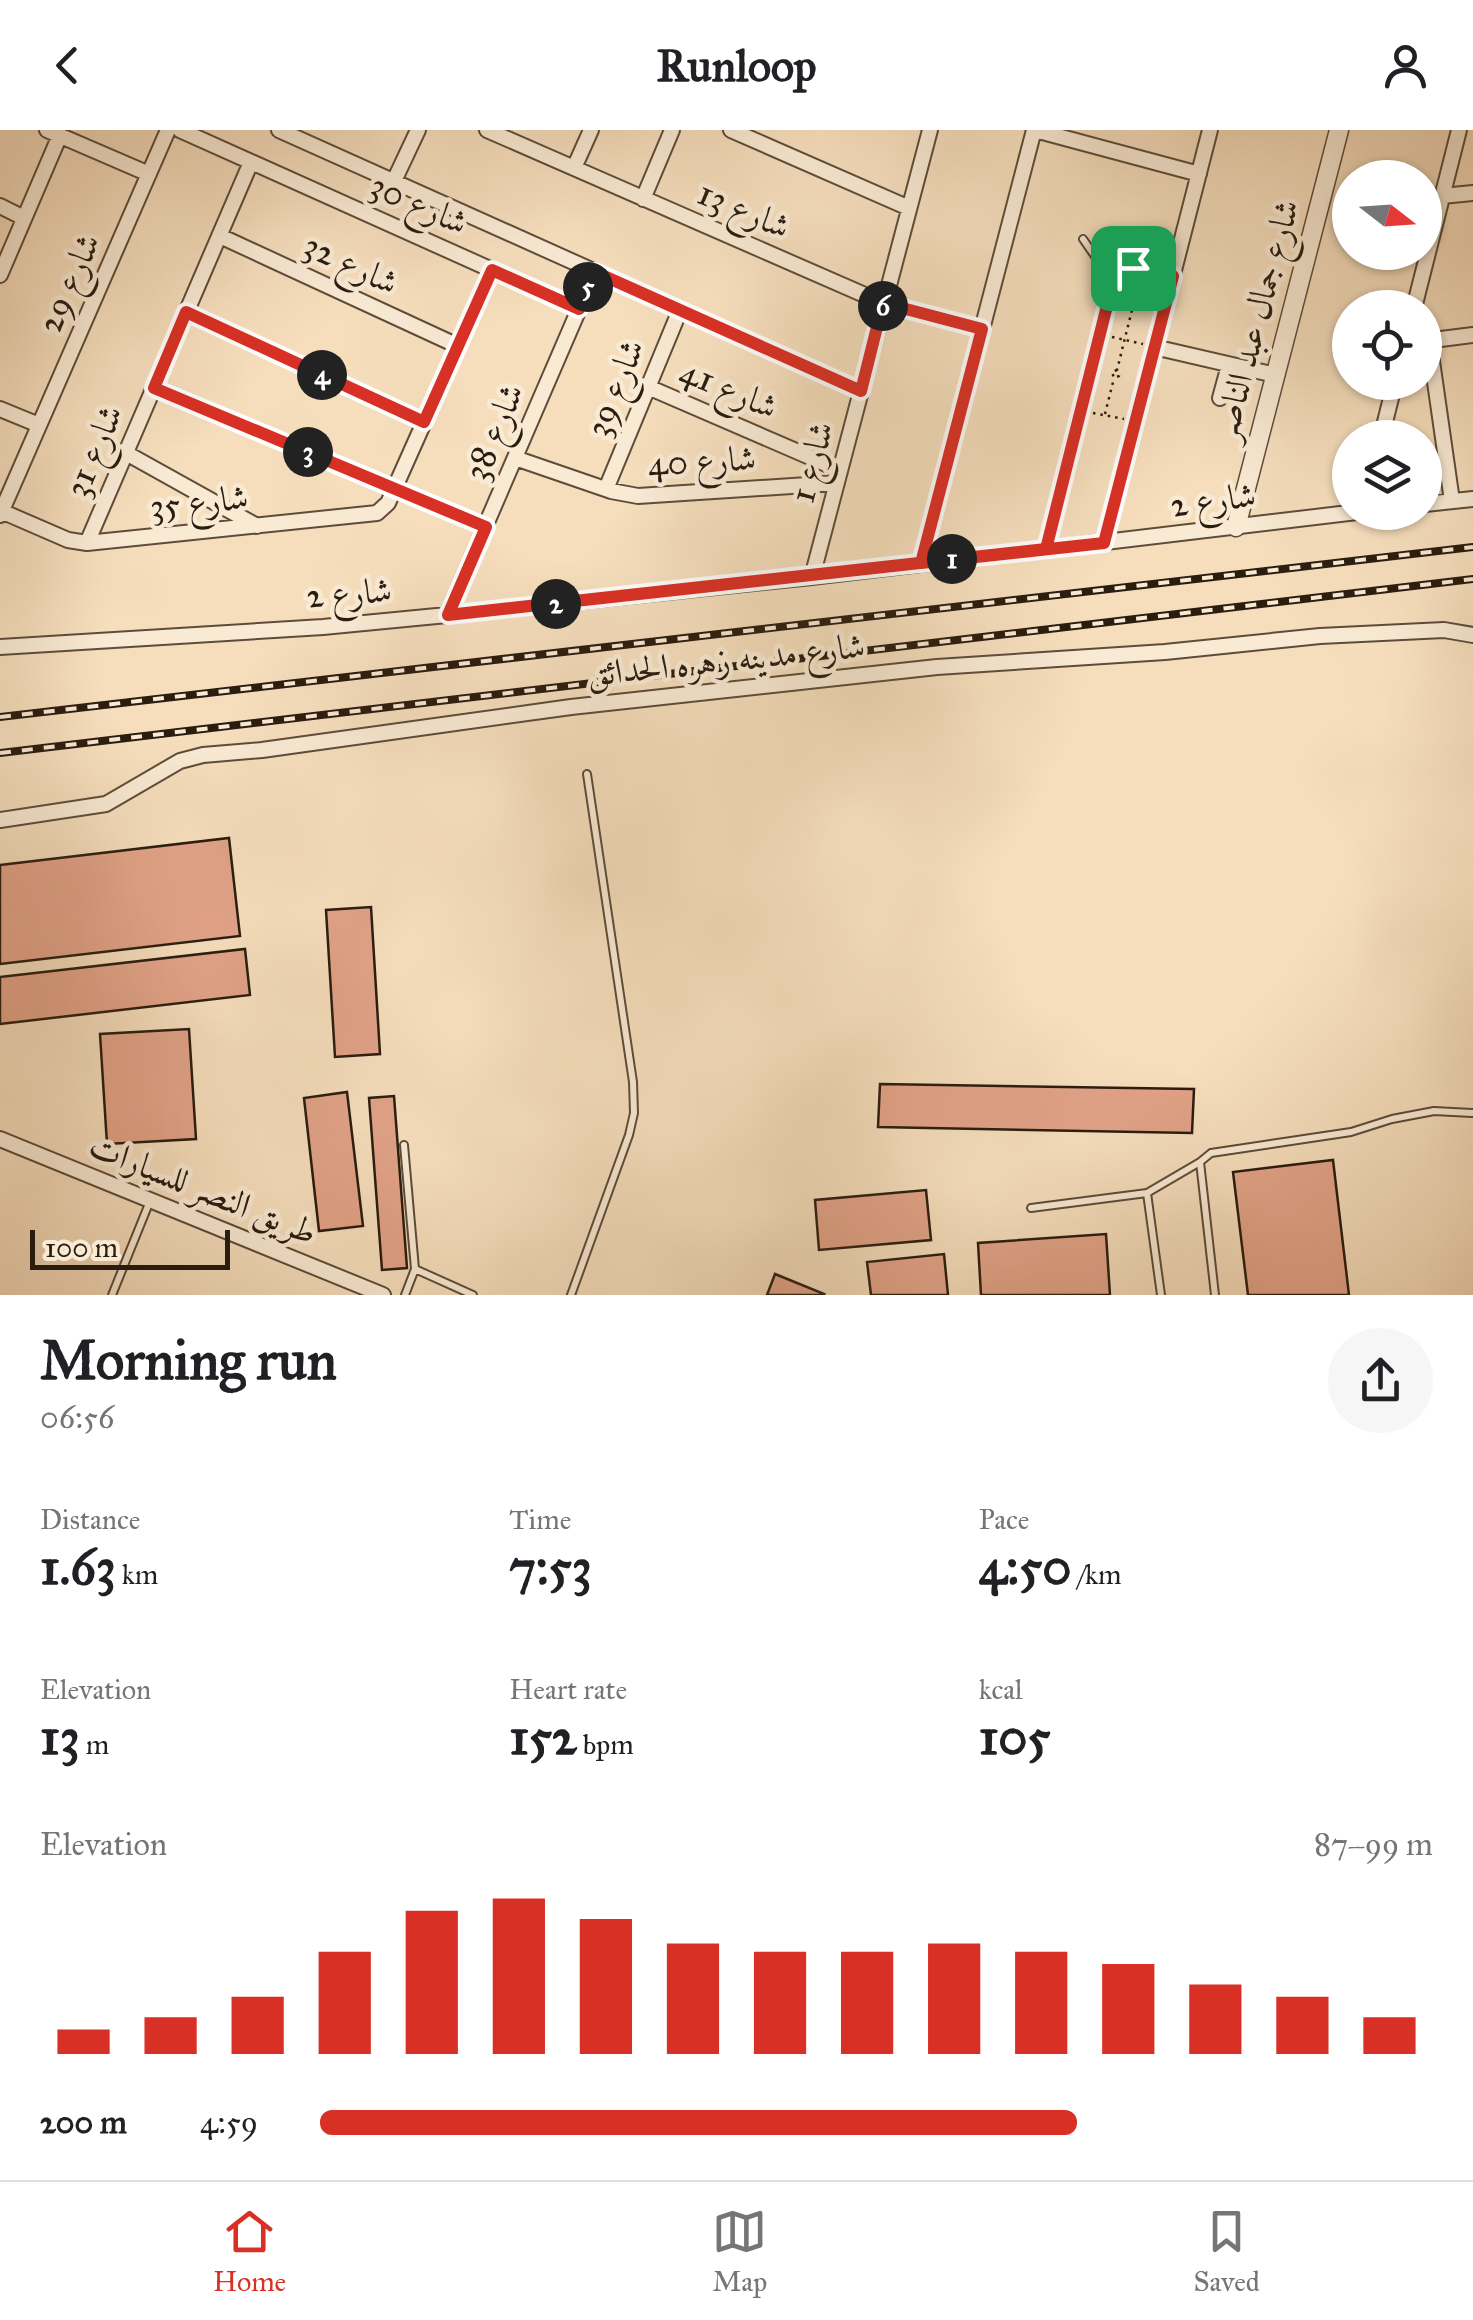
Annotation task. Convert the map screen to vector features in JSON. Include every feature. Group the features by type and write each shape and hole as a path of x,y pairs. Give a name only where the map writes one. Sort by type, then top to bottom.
{"street":[{"name":"شارع 29","path":"1,513 168,130"},
{"name":"شارع 30","path":"180,130 579,309"},
{"path":"279,130 861,391"},
{"path":"394,182 418,130"},
{"path":"574,168 591,130"},
{"path":"643,199 672,130"},
{"path":"731,130 909,208"},
{"name":"شارع 1","path":"812,576 930,130"},
{"path":"921,563 1035,130 1199,174"},
{"path":"1104,543 1210,130"},
{"name":"شارع جمال عبد الناصر","path":"1236,527 1339,130"},
{"path":"1459,130 1442,196 1473,193"},
{"name":"شارع 13","path":"492,131 883,303 982,329"},
{"path":"0,275 53,133 149,174"},
{"name":"شارع 31","path":"87,544 251,162"},
{"path":"0,206 24,218"},
{"name":"شارع 32","path":"220,236 458,346"},
{"path":"1046,549 1115,274 1123,268 1173,276"},
{"path":"394,488 492,270"},
{"name":"شارع 38","path":"448,615 595,272"},
{"name":"شارع 39","path":"606,489 680,310"},
{"path":"186,312 424,422"},
{"path":"1442,338 1473,335"},
{"path":"1154,347 1275,376"},
{"path":"1220,398 1229,364"},
{"name":"شارع 41","path":"648,387 839,476"},
{"path":"154,388 486,527"},
{"path":"1436,400 1452,501"},
{"path":"0,409 39,425"},
{"path":"126,453 258,526"},
{"name":"شارع 40","path":"515,458 606,489 652,496 839,476"},
{"name":"شارع 35","path":"1,513 87,544 377,512 388,503 394,488"},
{"path":"1442,502 1473,498"},
{"name":"شارع 2","path":"0,647 323,627 448,615 1332,515"},
{"name":"شارع مدينه زهره الحدائق","path":"0,820 106,804 180,761 202,755 571,706 938,667 1166,652 1320,636 1444,630 1473,636"},
{"name":"طريق النصر للسيارات","path":"0,1138 383,1295"}],"lane":[{"path":"1083,239 1112,284"},
{"path":"571,1295 634,1112 633,1082 587,774"},
{"path":"1031,1208 1147,1193 1225,1149 1351,1132 1434,1111 1472,1113"},
{"path":"404,1145 415,1268 405,1295"},
{"path":"1200,1162 1215,1295"},
{"path":"1147,1193 1161,1295"},
{"path":"112,1295 150,1200"},
{"path":"415,1268 473,1295"}],"path":[{"path":"1105,415 1112,374 1137,290"},
{"path":"1100,334 1154,347"},
{"path":"1080,410 1135,422"}],"building":[{"path":"229,838 240,936 0,964 0,865"},
{"path":"371,907 380,1054 335,1057 326,910"},
{"path":"245,949 250,995 0,1024 0,977"},
{"path":"189,1029 196,1139 107,1144 100,1034"},
{"path":"880,1084 1194,1089 1192,1133 878,1127"},
{"path":"347,1092 363,1226 319,1231 304,1098"},
{"path":"394,1096 407,1268 382,1270 369,1098"},
{"path":"1333,1160 1349,1295 1248,1295 1233,1172"},
{"path":"926,1190 931,1240 819,1250 815,1200"},
{"path":"1106,1234 1110,1295 981,1295 978,1243"},
{"path":"944,1254 948,1295 871,1295 867,1262"},
{"path":"775,1274 824,1294 767,1295"}],"railway":[{"path":"0,717 1473,547"},
{"path":"0,753 1473,579"}],"route":[{"path":"1133,268 1123,268 1115,274 1046,549 812,576 448,615 486,527 154,388 186,312 424,422 492,270 579,309 595,272 861,391 883,303 982,329 921,563 1046,549 1104,543 1173,276 1133,268"}]}
